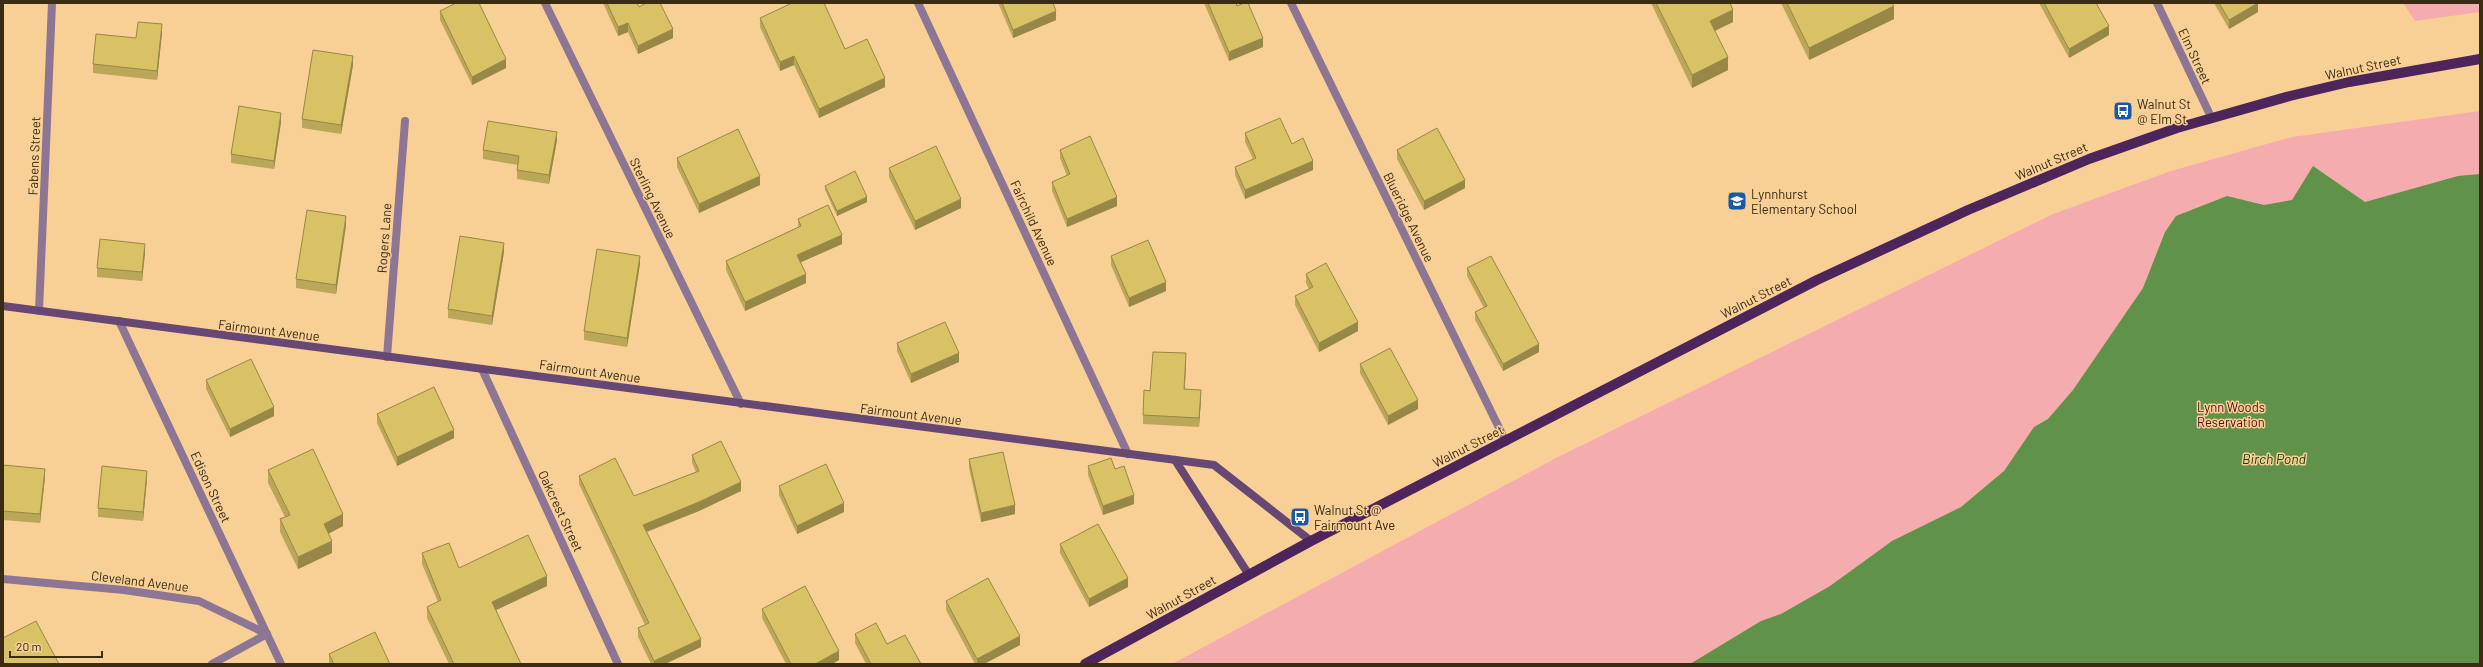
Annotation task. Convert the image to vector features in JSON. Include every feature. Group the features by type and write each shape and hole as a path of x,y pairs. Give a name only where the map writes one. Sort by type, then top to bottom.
{"main road":[{"name":"Walnut Street","path":"1085,664 1311,541 1506,442 1817,280 1903,239 2131,142 2290,96 2349,82 2480,59"}],"street":[{"name":"Fabens Street","path":"39,311 52,3"},
{"name":"Sterling Avenue","path":"545,3 741,404"},
{"name":"Fairchild Avenue","path":"918,3 1128,454"},
{"name":"Blueridge Avenue","path":"1291,3 1506,442"},
{"name":"Elm Street","path":"2157,3 2212,118"},
{"name":"Rogers Lane","path":"387,357 405,121"},
{"name":"Fairmount Avenue","path":"3,306 1214,465 1311,541"},
{"name":"Edison Street","path":"119,321 281,664"},
{"name":"Oakcrest Street","path":"482,369 618,664"},
{"path":"1174,460 1249,575"},
{"name":"Cleveland Avenue","path":"3,579 124,590 199,601 267,634"},
{"path":"212,664 267,634"}],"green space":[{"path":"2403,3 2480,3 2480,12 2415,21"},
{"name":"Lynn Woods Reservation","path":"2480,111 2480,664 1172,664 1556,458 2053,214 2171,171 2292,137"}],"water":[{"name":"Birch Pond","path":"2313,166 2365,202 2458,176 2480,174 2480,664 1690,664 1761,621 1781,614 1830,586 1892,541 1961,507 2004,471 2034,427 2048,419 2073,390 2143,288 2165,232 2176,216 2227,196 2264,205 2292,200"}],"building":[{"path":"456,3 479,3 506,59 472,77 440,11"},
{"path":"607,3 637,3 639,7 646,3 660,3 673,29 638,46 628,23 618,27"},
{"path":"792,3 824,3 845,49 867,39 885,78 819,109 794,56 780,62 760,18"},
{"path":"1002,3 1053,3 1056,11 1013,30"},
{"path":"1208,3 1236,3 1237,6 1248,3 1263,38 1229,52"},
{"path":"1656,3 1730,3 1733,10 1710,21 1728,57 1692,75"},
{"path":"1787,3 1892,3 1894,6 1809,48"},
{"path":"2044,3 2096,3 2109,26 2069,49"},
{"path":"2219,3 2258,3 2229,20"},
{"path":"138,22 162,24 157,71 93,64 96,34 136,38"},
{"path":"313,50 353,56 341,125 302,119"},
{"path":"239,106 281,113 274,161 231,154"},
{"path":"1280,118 1292,144 1303,138 1313,161 1245,190 1235,167 1256,158 1245,133"},
{"path":"488,121 557,132 549,175 517,170 519,156 483,150"},
{"path":"1437,128 1465,180 1424,201 1397,150"},
{"path":"738,129 760,176 699,204 677,158"},
{"path":"1090,136 1117,197 1067,219 1052,182 1070,174 1060,150"},
{"path":"936,146 961,199 915,221 889,168"},
{"path":"855,171 867,197 837,211 825,186"},
{"path":"828,205 842,235 797,255 806,274 745,302 726,261 801,226 798,219"},
{"path":"307,210 346,216 336,285 296,279"},
{"path":"460,236 504,243 492,316 448,309"},
{"path":"100,239 145,244 142,272 97,268"},
{"path":"1148,240 1166,282 1129,298 1111,256"},
{"path":"597,249 640,256 627,338 584,331"},
{"path":"1491,256 1539,344 1503,364 1475,312 1487,306 1467,268"},
{"path":"1326,263 1358,322 1319,343 1295,296 1313,287 1306,274"},
{"path":"945,322 959,353 911,374 897,343"},
{"path":"1390,348 1418,400 1388,416 1360,364"},
{"path":"1153,352 1186,353 1184,389 1201,390 1199,418 1143,415 1144,390 1150,391"},
{"path":"251,359 274,407 230,429 206,380"},
{"path":"434,387 454,430 397,457 377,414"},
{"path":"721,441 741,482 699,502 643,525 701,639 654,661 638,628 649,623 579,476 615,458 634,496 699,471 692,455"},
{"path":"313,449 343,514 324,524 332,541 298,557 280,519 290,515 268,470"},
{"path":"1003,452 1015,505 981,513 969,459"},
{"path":"1111,458 1115,469 1124,466 1134,495 1103,506 1088,466"},
{"path":"826,464 844,503 797,526 779,486"},
{"path":"3,465 45,469 40,514 3,511"},
{"path":"102,466 147,471 143,512 98,508"},
{"path":"1098,524 1128,578 1089,599 1060,544"},
{"path":"528,535 547,576 492,602 521,664 454,664 427,607 441,600 422,553 449,543 459,568"},
{"path":"988,578 1020,636 977,659 946,601"},
{"path":"805,586 839,651 815,664 791,664 762,609"},
{"path":"36,621 59,664 3,664 3,638"},
{"path":"876,623 887,644 905,635 921,664 871,664 855,634"},
{"path":"375,632 390,664 334,664 329,654"}],"place":[{"name":"Walnut St @ Elm St","path":"2123,111"},
{"name":"Lynnhurst Elementary School","path":"1737,201"},
{"name":"Walnut St @ Fairmount Ave","path":"1300,517"}]}
